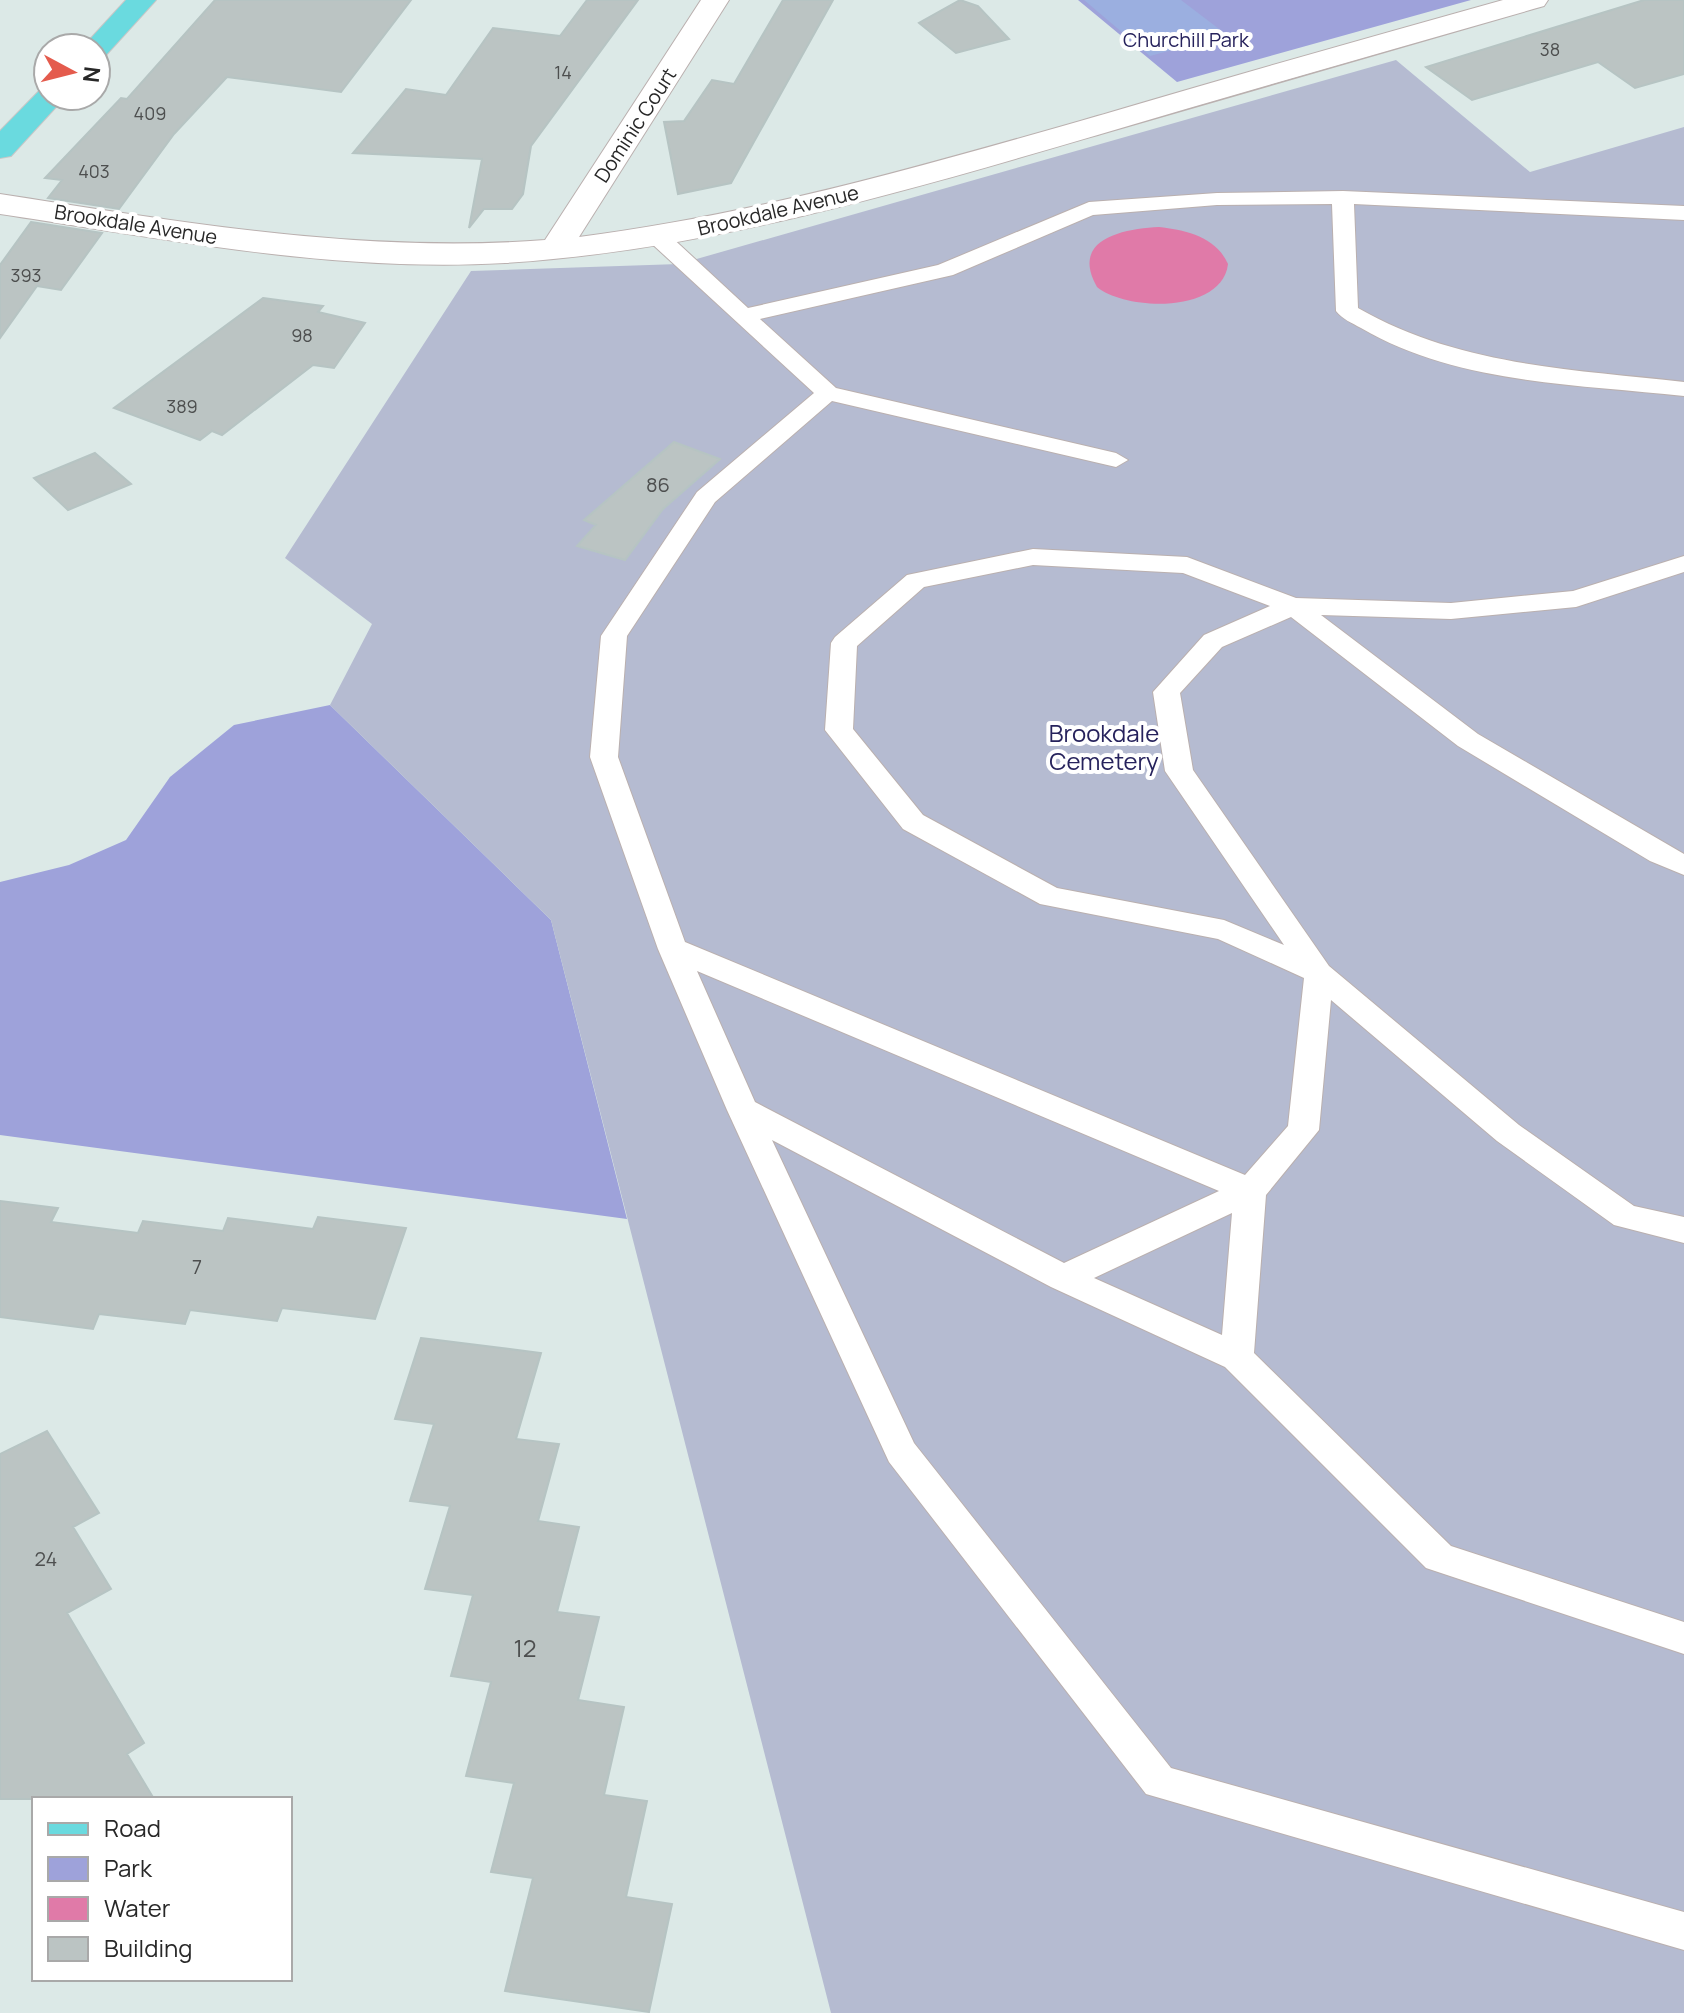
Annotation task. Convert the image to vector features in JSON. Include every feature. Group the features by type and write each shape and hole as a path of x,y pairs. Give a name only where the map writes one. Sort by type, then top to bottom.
{"main road":[{"path":"112,32 142,0"},
{"path":"0,149 36,112"}],"street":[{"name":"Dominic Court","path":"555,250 715,0"},
{"name":"Brookdale Avenue","path":"0,204 315,249 440,255 555,250 659,238 946,169 1534,0"}],"lane":[{"path":"743,316 945,270 1089,209 1217,199 1343,197 1684,213"},
{"path":"1343,197 1347,311 1380,334 1484,364 1684,389"},
{"path":"659,238 828,393 901,414 1005,433 1116,460"},
{"path":"828,393 706,497 614,636 604,757 673,949 743,1110 901,1452 1159,1782 1684,1931"},
{"path":"1319,973 1224,930 1050,897 913,822 839,730 844,643 916,581 1033,557 1187,565 1293,606 1468,740 1660,854 1684,865"},
{"path":"1684,564 1576,599 1451,611 1293,606 1213,641 1166,692 1179,771 1319,973 1508,1133 1625,1216 1684,1230"},
{"path":"673,949 1250,1191"},
{"path":"1063,1278 1250,1191 1303,1130 1319,973"},
{"path":"743,1110 1063,1278 1237,1357 1439,1557 1684,1638"},
{"path":"1237,1357 1250,1191"}],"green space":[{"name":"Churchill Park","path":"1078,0 1471,0 1177,82"},
{"path":"1084,0 1181,0 1227,35 1150,56"},
{"name":"Brookdale Cemetery","path":"1396,60 1530,172 1684,127 1684,2013 831,2013 551,920 330,705 372,624 285,558 471,271 679,264"},
{"path":"330,705 551,920 627,1219 0,1135 0,882 69,865 126,840 170,777 234,725"}],"water":[{"path":"1159,227 1199,236 1216,247 1228,264 1222,280 1209,292 1192,300 1171,303 1129,301 1097,287 1090,271 1090,258 1095,247 1116,234"}],"building":[{"path":"215,0 411,0 341,92 227,77 174,134 119,209 48,198 62,180 45,178 108,112 112,112 112,107 121,98 127,99"},
{"path":"587,0 638,0 531,146 523,194 512,209 484,209 469,228 482,159 353,153 406,89 446,95 493,28 560,36"},
{"path":"783,0 833,0 731,183 678,194 664,122 684,121 712,80 734,84"},
{"path":"960,0 978,6 1009,39 956,53 919,23"},
{"path":"1644,0 1684,0 1684,74 1635,88 1598,62 1472,100 1426,67"},
{"path":"31,222 102,233 61,290 37,286 0,338 0,265"},
{"path":"263,298 323,306 318,312 365,323 334,368 313,365 222,435 212,431 200,440 114,408"},
{"path":"674,442 720,459 663,509 625,560 577,546 596,525 584,520"},
{"path":"95,453 131,484 68,510 34,478"},
{"path":"0,1201 58,1208 51,1222 138,1233 143,1221 223,1231 228,1218 313,1229 318,1217 406,1228 375,1319 282,1308 277,1321 190,1310 185,1324 99,1314 93,1329 0,1317"},
{"path":"421,1338 541,1353 516,1439 559,1444 538,1521 579,1527 557,1612 599,1617 578,1700 624,1707 604,1795 647,1801 626,1897 672,1904 649,2012 505,1991 533,1878 491,1872 514,1783 466,1776 491,1682 451,1676 473,1595 425,1589 450,1506 410,1501 434,1424 395,1419"},
{"path":"47,1431 99,1513 73,1527 111,1589 67,1613 144,1743 127,1754 153,1797 0,1799 0,1454"}]}
